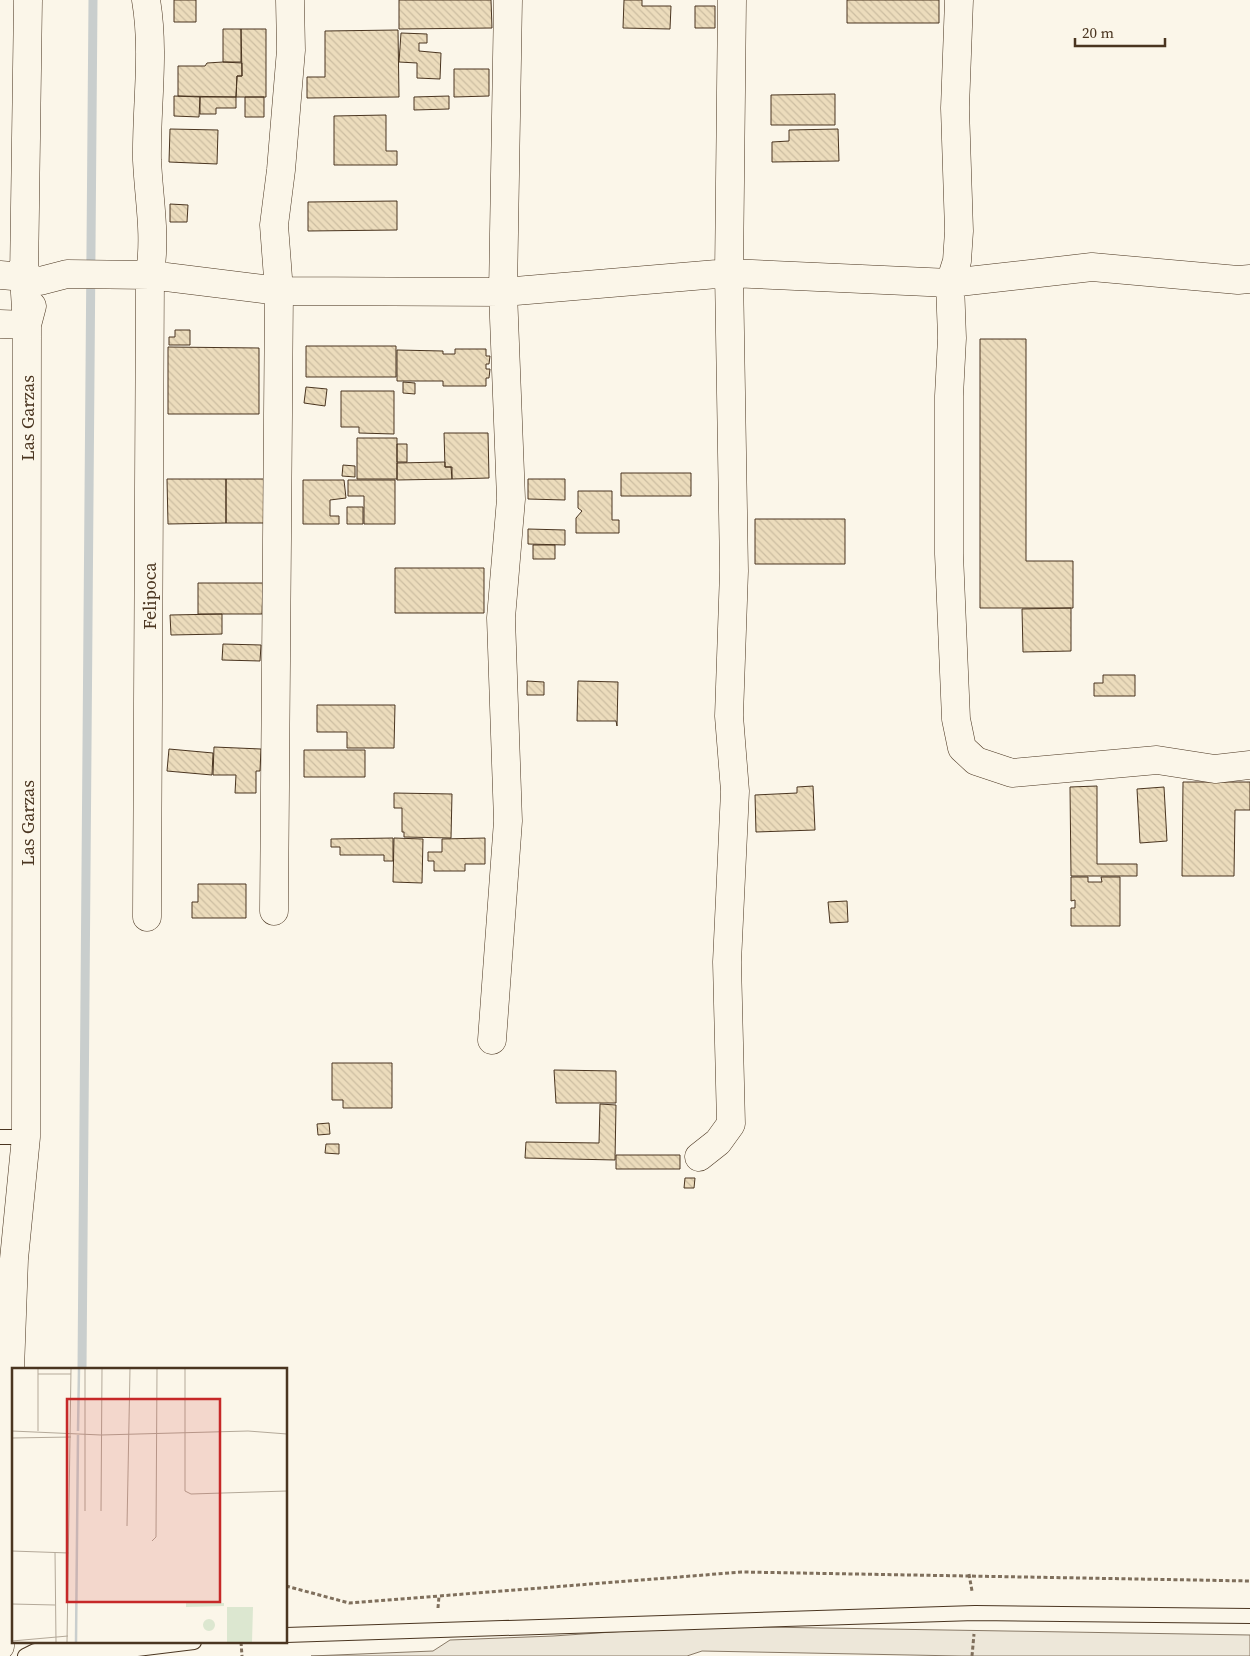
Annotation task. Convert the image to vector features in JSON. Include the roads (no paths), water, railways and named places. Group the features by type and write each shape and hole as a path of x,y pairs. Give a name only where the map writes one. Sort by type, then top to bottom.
{"street":[{"path":"28,0 21,278 67,274 139,275 279,291 503,292 729,273 950,283 1092,267 1238,280 1250,279"},
{"name":"Felipoca","path":"146,0 151,31 148,162 154,246 139,275 148,917"},
{"path":"274,911 279,291 274,224 281,170 291,50 290,0"},
{"path":"492,1040 508,821 501,618 511,499 503,292 508,0"},
{"path":"699,1157 718,1142 732,1124 727,962 735,791 729,716 734,571 729,273 732,0"},
{"path":"959,0 955,108 959,231 956,261 950,283 952,338 950,554 956,719 962,748 976,761 1012,773 1157,760 1215,769 1250,764"},
{"name":"Las Garzas","path":"0,1646 7,1259 13,1137 27,325 21,278"},
{"path":"0,324 27,325"}],"lane":[{"path":"288,1635 976,1612 1250,1616"},
{"path":"30,1654 121,1651 178,1644"}],"waterway":[{"path":"82,1368 93,0"}]}
